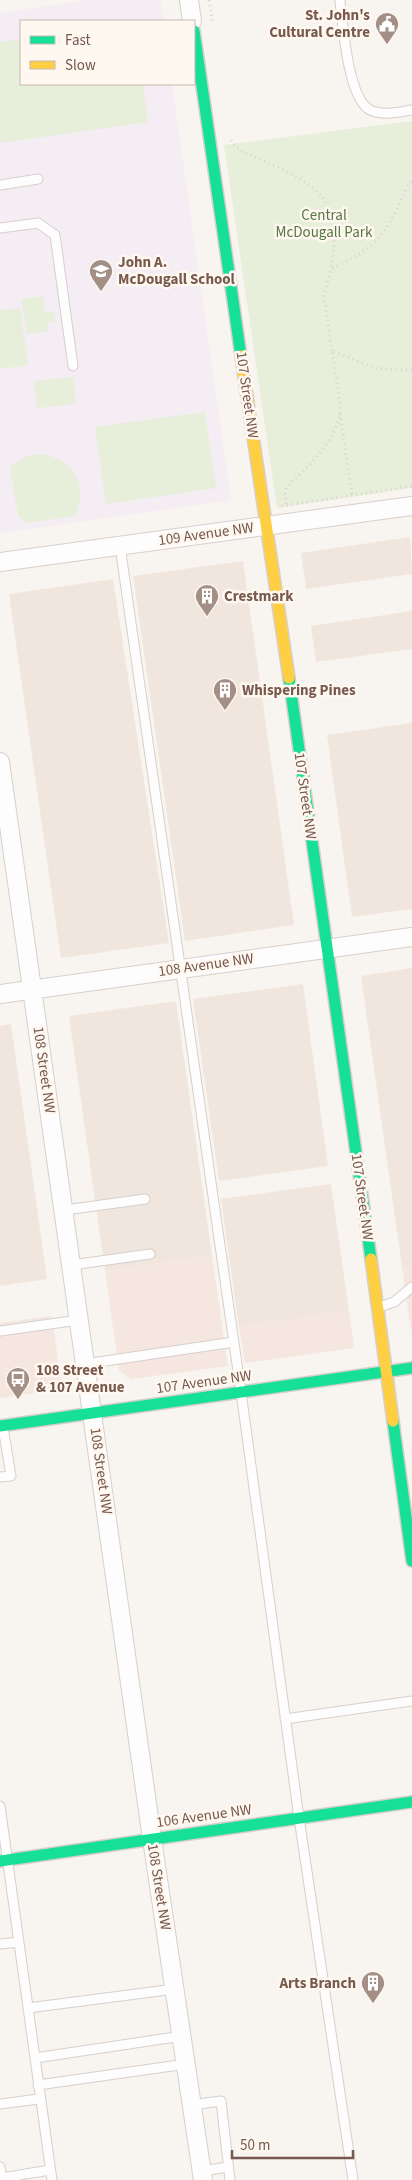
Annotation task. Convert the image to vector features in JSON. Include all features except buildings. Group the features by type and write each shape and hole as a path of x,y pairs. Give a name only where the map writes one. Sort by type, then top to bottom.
{"street":[{"path":"189,0 192,20"},
{"name":"107 Street NW","path":"195,37 327,949 412,1561"},
{"name":"109 Avenue NW","path":"0,562 412,506"},
{"name":"108 Street NW","path":"0,762 152,1838 203,2175"},
{"name":"108 Avenue NW","path":"0,994 412,937"},
{"name":"107 Avenue NW","path":"2,1426 412,1368"},
{"name":"106 Avenue NW","path":"4,1860 412,1802"}],"lane":[{"path":"340,1 351,78 360,98 369,110 382,114 412,110"},
{"path":"0,185 38,179"},
{"path":"0,228 38,223 55,235 74,366"},
{"path":"120,546 242,1392 298,1818 353,2180"},
{"path":"64,1210 144,1199"},
{"path":"72,1265 150,1254"},
{"path":"378,1308 394,1302 412,1287"},
{"path":"0,1331 79,1320"},
{"path":"86,1364 234,1342"},
{"path":"0,1478 11,1476 2,1426"},
{"path":"285,1719 412,1701"},
{"path":"0,1806 4,1860 19,1942 39,2098 52,2180"},
{"path":"0,1944 19,1942"},
{"path":"28,2008 174,1989"},
{"path":"34,2058 182,2036"},
{"path":"38,2085 186,2064"},
{"path":"0,2104 39,2098"},
{"path":"192,2105 221,2101 230,2180"},
{"path":"0,2167 2,2178 50,2170"},
{"path":"203,2175 228,2167"}],"path":[{"path":"209,0 214,29"},
{"path":"230,134 232,143 245,154 296,175 310,184 328,206 334,225 335,243 324,296 352,495"},
{"path":"331,269 366,252 381,236 395,212 405,189 412,180"},
{"path":"332,351 378,369 412,370"},
{"path":"340,413 330,437 320,452 287,486 284,504 412,486"}],"shaded area":[{"name":"John A. McDougall School","path":"89,0 160,0 163,20 20,20 20,85 172,85 231,500 0,533 0,13"},
{"path":"410,537 412,574 306,589 301,553"},
{"path":"243,561 294,925 185,941 133,576"},
{"path":"113,579 169,943 61,958 9,594"},
{"path":"412,611 412,649 316,662 311,626"},
{"path":"412,723 412,909 352,917 327,735"},
{"path":"412,968 412,1266 402,1267 361,976"},
{"path":"303,984 328,1166 219,1181 193,999"},
{"path":"176,1001 212,1256 105,1271 69,1016"},
{"path":"11,1024 47,1279 0,1286 0,1026"},
{"path":"331,1184 349,1311 239,1327 221,1199"},
{"path":"212,1256 228,1366 131,1379 119,1370 105,1271"},
{"path":"412,1266 412,1338 402,1267"},
{"path":"349,1311 354,1348 245,1363 239,1327"},
{"path":"52,1316 62,1389 0,1398 0,1323"}],"green space":[{"path":"20,39 20,85 143,85 148,122 0,143 0,42"},
{"name":"Central McDougall Park","path":"412,121 412,488 277,508 224,145"},
{"path":"43,296 45,312 54,311 55,321 47,323 48,331 27,334 21,299"},
{"path":"20,308 28,365 0,369 0,310"},
{"path":"73,377 76,404 37,408 34,381"},
{"path":"205,412 216,488 106,504 95,427"},
{"path":"36,454 59,459 68,465 74,473 80,493 75,516 27,523 18,516 10,467 26,456"}],"traffic: fast":[{"path":"195,38 241,356"},
{"path":"289,678 371,1259"},
{"path":"0,1426 412,1368"},
{"path":"393,1421 412,1561"},
{"path":"0,1861 412,1802"}],"traffic: slow":[{"path":"241,356 289,678"},
{"path":"371,1259 393,1421"}],"place":[{"name":"St. John's Cultural Centre","path":"387,45"},
{"name":"John A. McDougall School","path":"101,292"},
{"name":"Crestmark","path":"207,617"},
{"name":"Whispering Pines","path":"225,711"},
{"name":"108 Street & 107 Avenue","path":"18,1400"},
{"name":"Arts Branch","path":"373,2004"}]}
